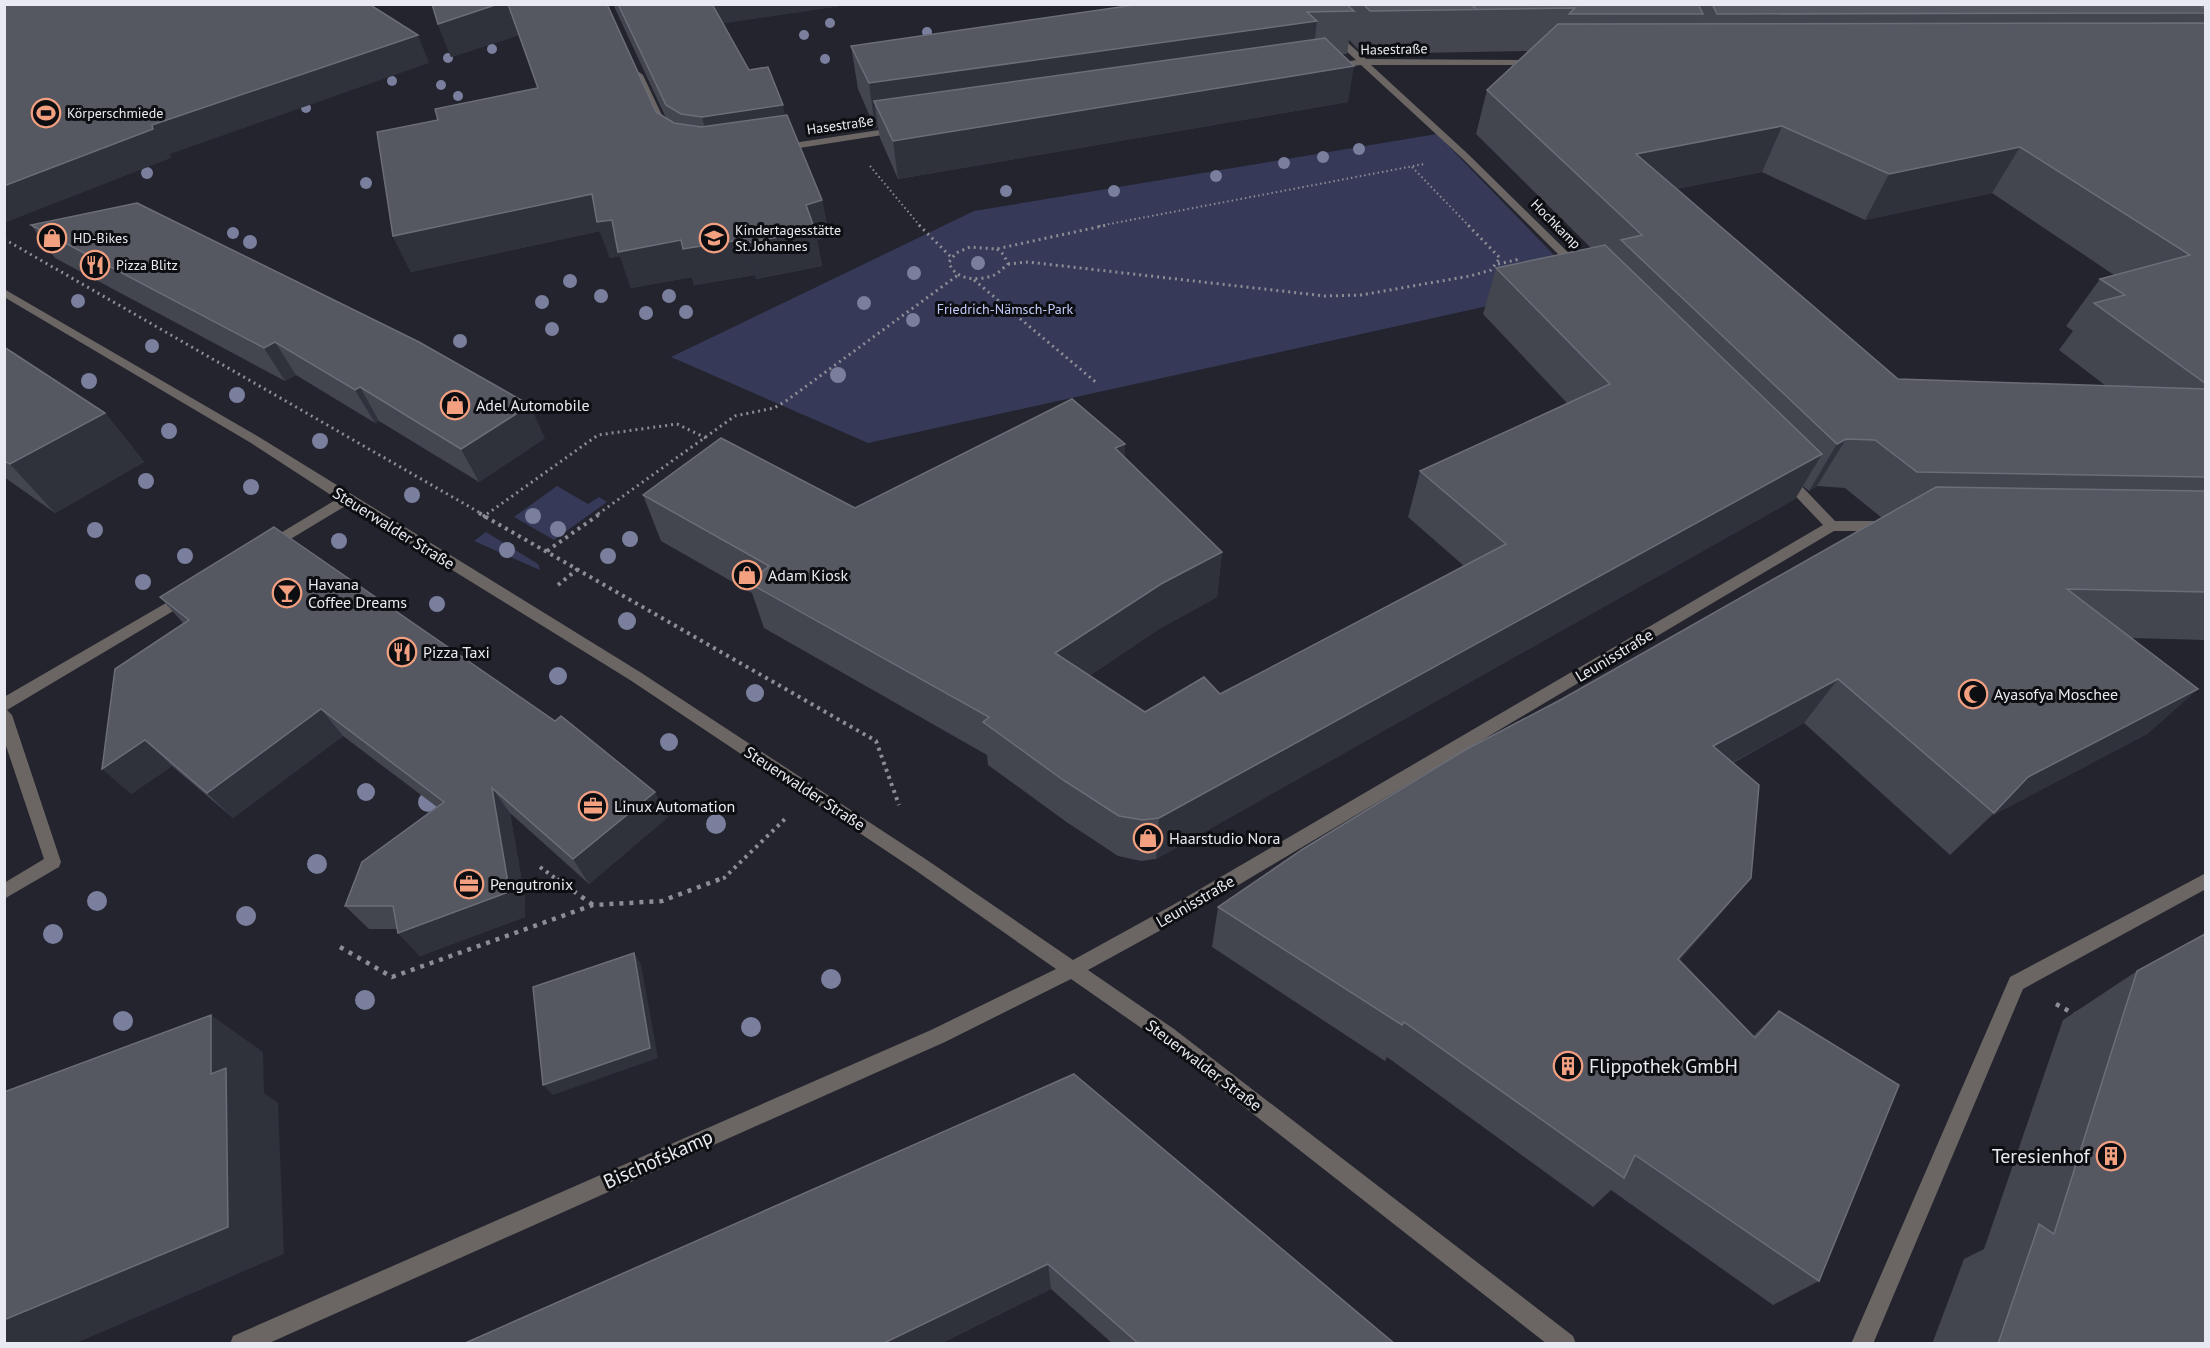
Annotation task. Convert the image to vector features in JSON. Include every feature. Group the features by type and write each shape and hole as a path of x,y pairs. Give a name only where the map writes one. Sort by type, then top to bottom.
{"street":[{"name":"Hochkamp","path":"1324,26 1465,156 1586,276"},
{"name":"Hasestraße","path":"1316,69 1363,62 1542,62"},
{"path":"634,66 670,143"},
{"name":"Hasestraße","path":"768,150 906,129"},
{"name":"Steuerwalder Straße","path":"4,292 255,440 346,499 635,676 921,865 1167,1035 1565,1344"},
{"path":"1775,467 1832,525 1902,527"},
{"path":"259,552 346,499"},
{"name":"Leunisstraße","path":"1072,970 1177,912 1832,525"},
{"path":"4,705 201,587"},
{"path":"4,715 52,862 4,892"},
{"path":"1862,1344 2016,983 2205,880"},
{"name":"Bischofskamp","path":"241,1344 938,1036 1072,970"}],"path":[{"path":"847,138 929,237 951,258"},
{"path":"1413,167 1500,258 1491,270 1470,276 1361,295 1325,296 1028,262 1008,264 994,276 973,279 958,275 951,269 949,262 951,258 970,247 997,249 1044,237 1465,156"},
{"path":"4,239 483,517 547,551 876,741 921,865"},
{"path":"997,249 1004,255 1008,264"},
{"path":"547,551 735,416 774,408 786,401 897,322 958,275"},
{"path":"973,279 1098,384"},
{"path":"483,517 598,435 677,424 706,438"},
{"path":"340,946 392,977 593,905 662,901 724,878 812,792"},
{"path":"540,867 593,905"}],"green space":[{"name":"Friedrich-Nämsch-Park","path":"1437,134 1583,285 868,443 671,357 974,211"},
{"path":"557,486 588,504 599,497 607,502 554,540 514,517"},
{"path":"486,532 538,564 540,570 474,541"}],"building":[{"path":"4,4 369,4 418,35 152,125 153,129 4,186"},
{"path":"432,4 498,4 438,24"},
{"path":"508,4 607,4 656,112 674,123 701,127 787,115 822,200 806,205 815,230 747,243 746,239 683,249 681,240 618,252 612,220 597,222 592,194 393,236 377,132 438,120 435,109 538,88"},
{"path":"618,4 712,4 749,70 768,67 783,105 702,117 681,114 666,105"},
{"path":"1141,4 1346,4 1354,11 1307,12 1317,21 869,83 851,46"},
{"path":"1363,4 1470,4 1475,8 1474,4 1698,4 1703,14 1569,14 1575,8 1370,11"},
{"path":"1712,4 2199,4 2205,9 2205,13 1717,14"},
{"path":"2205,23 2205,383 2094,303 2125,295 2100,279 2190,255 2020,147 1889,174 1782,126 1636,154 1898,379 2205,389 2205,477 1917,472 1875,440 1846,439 1837,444 1621,240 1642,235 1487,90 1558,24"},
{"path":"1325,38 1354,66 893,141 874,101"},
{"path":"137,203 419,342 530,405 461,449 360,387 355,390 275,342 264,348 31,225"},
{"path":"1605,245 1822,454 1159,818 1143,820 1119,816 1063,780 983,722 989,717 749,583 769,566 643,495 721,438 855,508 1072,399 1125,444 1115,448 1222,552 1161,584 1055,653 1145,712 1204,677 1220,694 1506,544 1420,471 1610,384 1496,268"},
{"path":"4,347 105,413 10,464 4,461"},
{"path":"1936,487 2205,491 2205,592 2067,589 2198,689 2028,777 1994,813 1838,679 1713,746 1759,785 1751,878 1678,959 1755,1038 1779,1011 1899,1085 1819,1281 1635,1155 1624,1178 1404,1022 1402,1025 1218,907 1303,849 1465,750 1562,699"},
{"path":"274,527 555,721 561,716 655,792 573,859 492,788 507,877 506,893 398,933 393,906 345,906 362,862 444,802 321,709 207,793 145,740 102,769 115,669 189,620 160,597"},
{"name":"Teresienhof","path":"2205,934 2205,1344 1998,1344 2039,1224 2054,1234 2137,971"},
{"path":"634,953 650,1048 543,1085 533,987"},
{"path":"211,1015 211,1074 226,1068 228,1227 4,1320 4,1092"},
{"path":"1074,1074 1395,1344 1139,1344 1048,1264 882,1344 463,1344"}],"place":[{"name":"Körperschmiede","path":"46,113"},
{"name":"HD-Bikes","path":"52,238"},
{"name":"Kindertagesstätte St. Johannes","path":"714,238"},
{"name":"Pizza Blitz","path":"95,265"},
{"name":"Adel Automobile","path":"455,405"},
{"name":"Adam Kiosk","path":"747,575"},
{"name":"Havana Coffee Dreams","path":"287,593"},
{"name":"Pizza Taxi","path":"402,652"},
{"name":"Ayasofya Moschee","path":"1973,694"},
{"name":"Linux Automation","path":"593,806"},
{"name":"Haarstudio Nora","path":"1148,838"},
{"name":"Pengutronix","path":"469,884"},
{"name":"Flippothek GmbH","path":"1568,1066"},
{"name":"Teresienhof","path":"2111,1156"}]}
